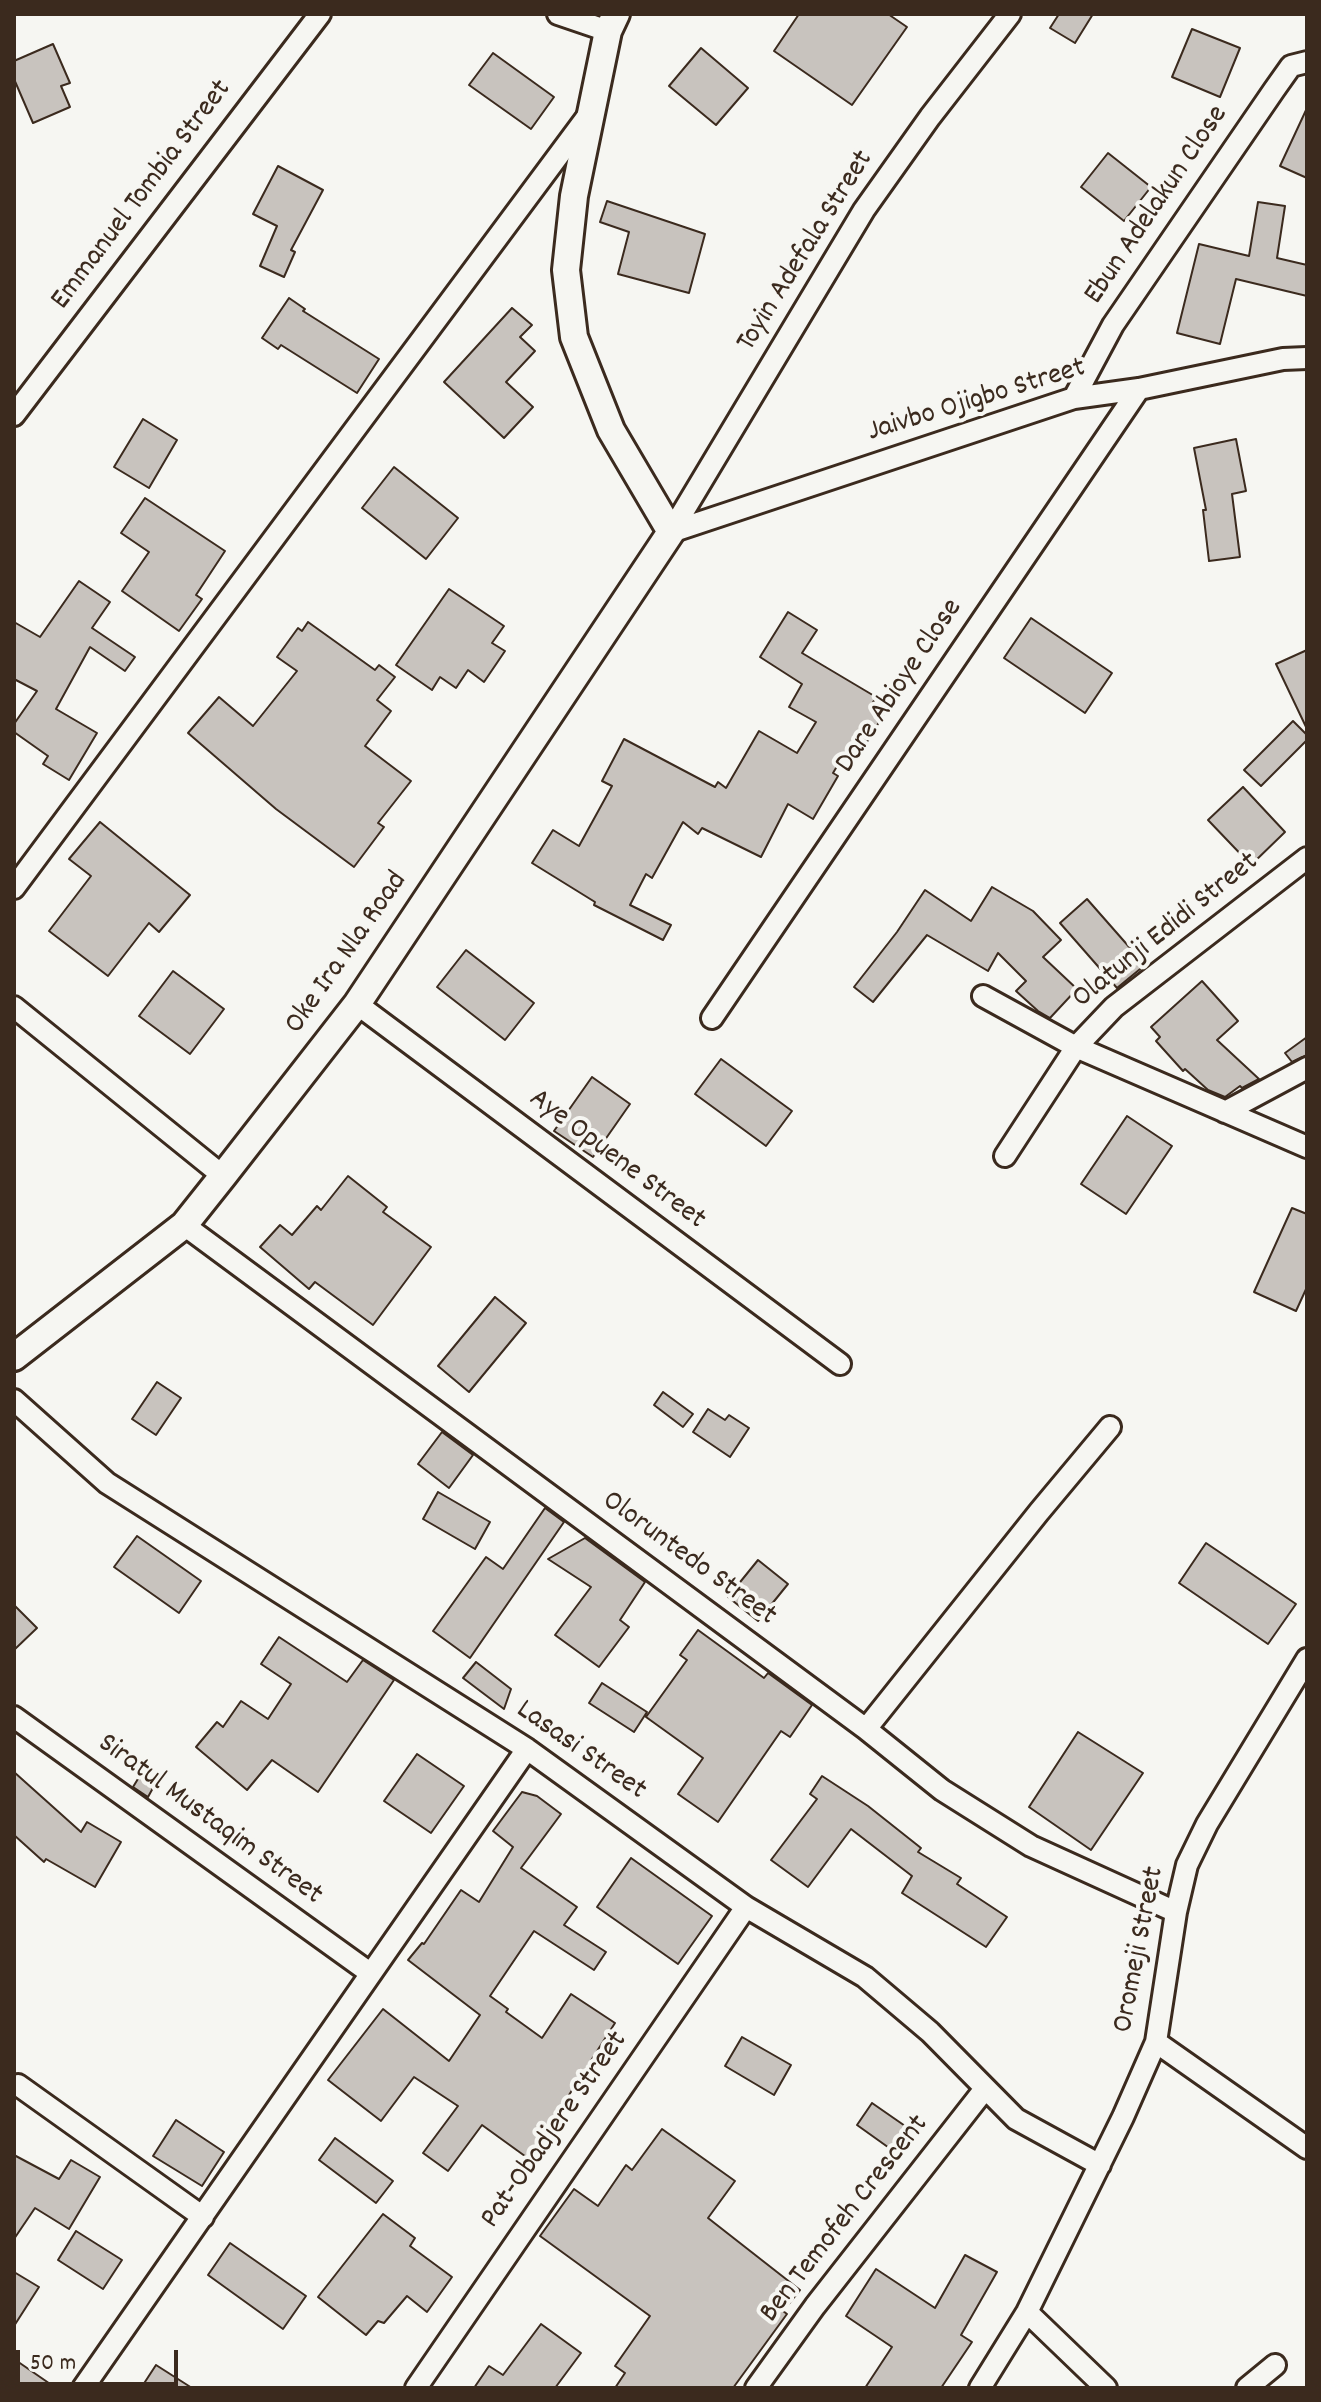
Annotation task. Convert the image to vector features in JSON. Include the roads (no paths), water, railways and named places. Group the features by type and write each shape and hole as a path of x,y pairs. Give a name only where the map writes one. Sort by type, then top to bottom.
{"street":[{"name":"Emmanuel Tombia Street","path":"14,415 320,14"},
{"path":"558,14 612,22 574,196 566,270 574,337 611,430 671,532"},
{"name":"Toyin Adefala Street","path":"671,532 864,210 930,117 1010,14"},
{"name":"Ebun Adelakun Close","path":"1074,398 1113,325 1282,78 1291,66 1307,62"},
{"path":"14,888 592,110"},
{"name":"Jaivbo Ojigbo Street","path":"671,532 1074,398 1139,389 1283,359 1307,358"},
{"name":"Dare Abioye Close","path":"712,1018 1139,389"},
{"name":"Oke Ira Nla Road","path":"14,1357 184,1225 357,1004 671,532"},
{"name":"Olatunji Edidi Street","path":"1307,858 1114,1007 1076,1047 1307,1147"},
{"path":"983,996 1076,1047 1005,1156"},
{"name":"Aye Opuene Street","path":"357,1004 840,1364"},
{"path":"14,1007 223,1176"},
{"path":"1225,1112 1307,1068"},
{"name":"Oloruntedo Street","path":"184,1225 866,1729 942,1790 1031,1846 1176,1912"},
{"name":"Lasasi Street","path":"14,1400 107,1483 527,1749 746,1907 865,1977 930,2032 984,2090 1024,2125 1100,2165"},
{"path":"866,1729 1110,1427"},
{"name":"Oromeji Street","path":"980,2388 1027,2312 1100,2165 1156,2042 1176,1912 1187,1865 1207,1824 1307,1659"},
{"name":"Siratul Mustaqim Street","path":"14,1717 370,1973"},
{"path":"83,2388 527,1749"},
{"name":"Pat-Obadjere Street","path":"416,2388 746,1907"},
{"path":"1156,2042 1307,2148"},
{"path":"18,2085 203,2217"},
{"name":"Ben Temofeh Crescent","path":"756,2388 815,2306 984,2090"},
{"path":"1027,2312 1106,2388"},
{"path":"1247,2388 1275,2365"}]}
